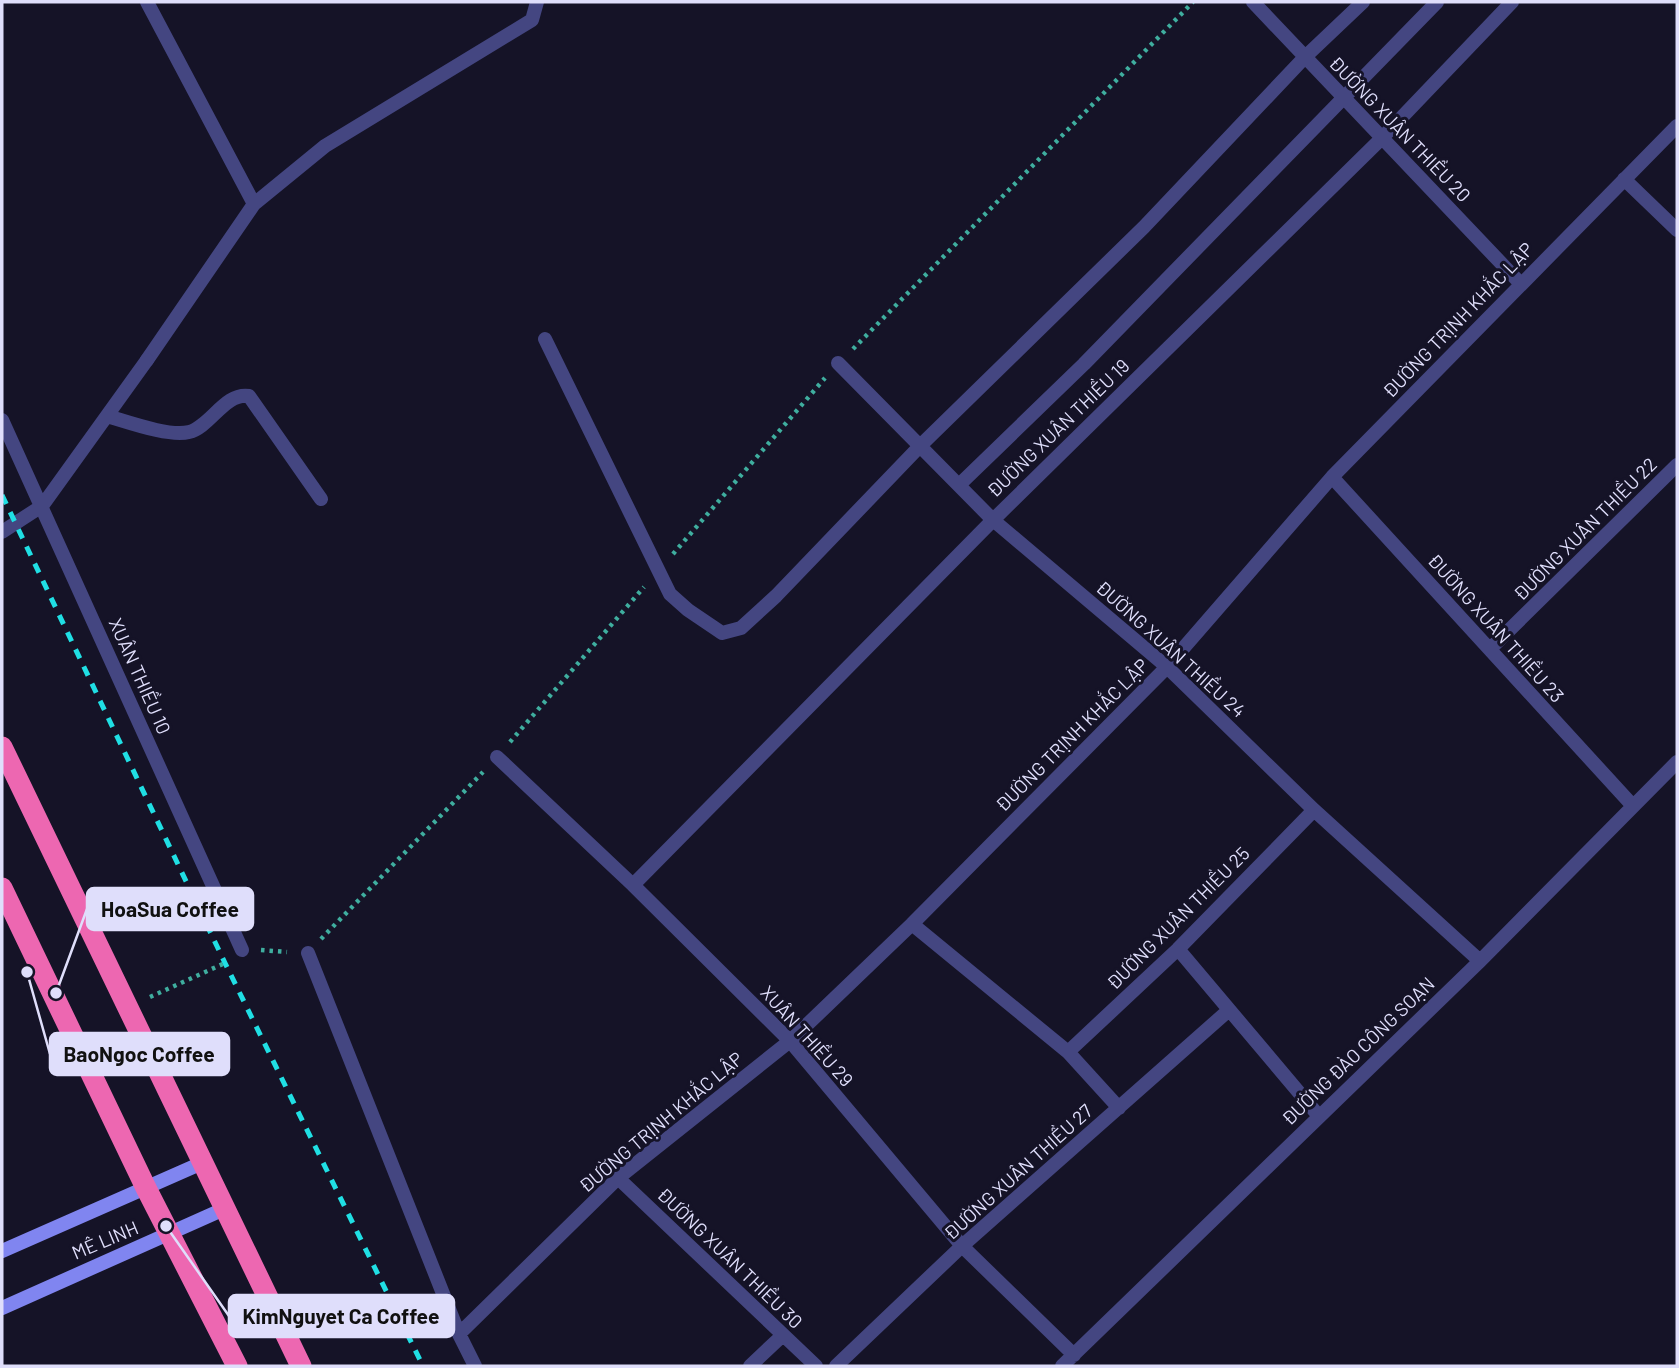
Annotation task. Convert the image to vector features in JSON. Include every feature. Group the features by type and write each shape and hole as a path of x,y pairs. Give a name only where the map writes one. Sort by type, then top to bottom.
{"highway":[{"path":"2,747 301,1366"},
{"path":"2,888 146,1188 237,1366"}],"main road":[{"name":"MÊ LINH","path":"2,1251 202,1163"},
{"name":"MÊ LINH","path":"2,1308 224,1209"}],"street":[{"path":"147,2 254,204"},
{"path":"2,532 42,506 254,204 325,146 532,20 537,2"},
{"name":"ĐƯỜNG XUÂN THIỀU 20","path":"1252,2 1520,283"},
{"path":"545,339 670,594 688,610 722,632 741,628 776,596 921,445 1144,227 1305,57 1363,2"},
{"path":"959,485 1084,364 1342,96 1437,2"},
{"name":"ĐƯỜNG XUÂN THIỀU 19","path":"633,884 993,520 1382,138 1512,2"},
{"name":"ĐƯỜNG TRỊNH KHẮC LẬP","path":"459,1334 618,1178 790,1041 912,924 1167,667 1332,477 1520,283 1677,127"},
{"path":"1625,179 1677,230"},
{"name":"ĐƯỜNG XUÂN THIỀU 24","path":"838,363 993,520 1167,667 1314,810 1480,961"},
{"path":"107,416 171,432 188,432 238,396 249,396 321,499"},
{"name":"XUÂN THIỀU 10","path":"2,419 242,950"},
{"name":"ĐƯỜNG XUÂN THIỀU 22","path":"1490,649 1677,465"},
{"name":"ĐƯỜNG XUÂN THIỀU 23","path":"1332,477 1633,806"},
{"name":"XUÂN THIỀU 29","path":"498,757 633,884 790,1041 962,1246 1074,1355"},
{"name":"ĐƯỜNG ĐÀO CÔNG SOẠN","path":"1062,1366 1318,1115 1480,961 1677,762"},
{"name":"ĐƯỜNG XUÂN THIỀU 25","path":"1068,1052 1178,949 1314,810"},
{"path":"912,924 1068,1052 1119,1108"},
{"path":"1178,949 1318,1115"},
{"path":"308,953 459,1334 475,1366"},
{"name":"ĐƯỜNG XUÂN THIỀU 27","path":"836,1366 962,1246 1229,1010"},
{"name":"ĐƯỜNG XUÂN THIỀU 30","path":"618,1178 816,1366"},
{"path":"750,1366 783,1335"}],"path":[{"path":"127,1007 225,963 242,950 308,953 498,757 838,363 1193,2"}],"railway":[{"path":"2,495 225,963 423,1366"}],"place":[{"name":"BaoNgoc Coffee","path":"27,972"},
{"name":"HoaSua Coffee","path":"56,993"},
{"name":"KimNguyet Ca Coffee","path":"166,1226"}]}
